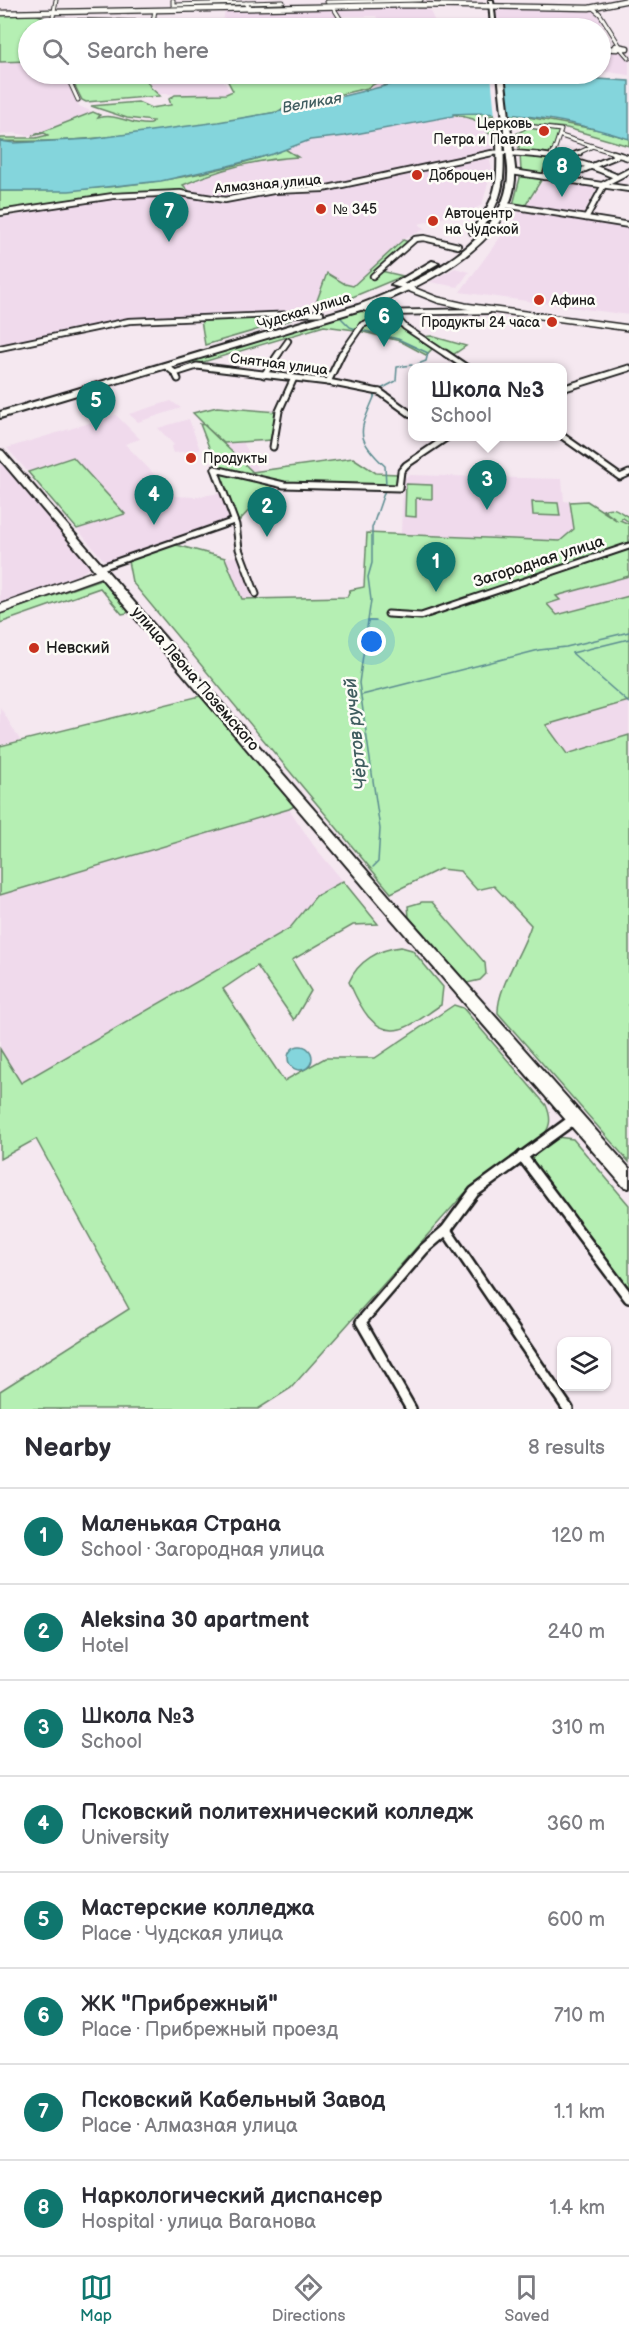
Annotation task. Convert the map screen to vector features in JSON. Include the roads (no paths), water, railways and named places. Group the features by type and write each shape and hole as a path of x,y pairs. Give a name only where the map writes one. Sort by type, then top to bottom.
{"highway":[{"path":"487,18 488,3"},
{"path":"488,3 492,18"},
{"path":"496,84 504,121"},
{"path":"502,84 504,121"},
{"name":"Чудская улица","path":"0,415 212,353 224,345 358,301 398,284 459,246 484,221 499,193 501,184 500,152 504,121"},
{"name":"Чудская улица","path":"0,408 201,348 224,345 361,307 408,288 452,261 476,242 494,223 505,205 512,172 504,121"},
{"path":"501,184 511,185"},
{"path":"499,193 509,194"},
{"path":"201,348 208,347 212,353"},
{"name":"улица Леона Поземского","path":"0,453 574,1119"},
{"path":"574,1119 629,1180"}],"main road":[{"path":"0,13 445,6 488,3 593,8 629,0"},
{"path":"155,4 155,10"},
{"path":"398,284 449,303 629,328"},
{"path":"0,609 101,570"}],"street":[{"path":"52,18 56,0"},
{"path":"173,0 173,4 281,1 283,8"},
{"path":"227,0 246,2"},
{"path":"407,0 411,5"},
{"path":"340,18 327,1 421,0"},
{"path":"443,0 445,6"},
{"path":"246,2 248,9"},
{"path":"593,8 602,18"},
{"path":"153,18 155,10"},
{"path":"611,31 629,57"},
{"path":"71,84 78,100"},
{"path":"527,126 561,130 561,136 545,177"},
{"path":"561,136 629,158"},
{"path":"567,158 593,146"},
{"name":"Алмазная улица","path":"0,213 113,196 180,193 225,200 273,191 323,189 500,152 553,155 592,166 615,176"},
{"path":"573,181 578,172 619,154"},
{"path":"586,218 603,185 615,176 629,171"},
{"path":"512,172 629,189"},
{"path":"505,205 629,225"},
{"path":"373,276 415,239 424,238 459,246"},
{"path":"361,307 376,313 496,310"},
{"path":"0,348 129,321 321,313"},
{"path":"392,313 405,327 459,363"},
{"path":"328,382 338,359 359,326 387,317 392,313"},
{"path":"264,375 288,340"},
{"path":"166,366 175,373 178,379"},
{"name":"Снятная улица","path":"175,373 197,366 328,382 379,392 408,413"},
{"path":"567,387 629,368"},
{"path":"273,447 279,411 294,378"},
{"path":"567,439 621,477 629,473"},
{"path":"256,594 239,549 234,521 215,469 284,485 399,488 401,471 406,465 439,441"},
{"path":"101,570 234,521"},
{"name":"Загородная улица","path":"388,614 421,616 629,546"},
{"path":"411,1409 361,1322 424,1249 447,1230 474,1192 574,1119"},
{"path":"522,1156 629,1298"},
{"path":"447,1230 568,1409"}],"water":[{"path":"611,80 629,81 629,139 542,118 498,114 453,114 453,116 345,136 310,140 273,154 161,181 69,191 0,191 0,141 14,143 91,139 277,112 393,84 611,84"},
{"path":"300,1046 308,1050 312,1058 308,1066 300,1070 292,1066 288,1058 292,1050"}],"waterway":[{"name":"Чёртов ручей","path":"341,318 350,327 356,329"},
{"name":"Чёртов ручей","path":"361,330 398,339 428,353 426,361 421,363"},
{"name":"Чёртов ручей","path":"381,389 396,381 397,367 408,366"},
{"name":"Чёртов ручей","path":"375,395 362,433 368,447 385,466 386,485"},
{"name":"Чёртов ручей","path":"373,867 378,862 380,829 359,683 371,600 368,577 372,563 372,528 385,490"},
{"name":"Чёртов ручей","path":"368,621 376,621"},
{"path":"362,695 539,650 566,647 629,632"},
{"path":"629,639 572,653 629,703"}],"place":[{"name":"Церковь Петра и Павла","path":"544,131"},
{"name":"Доброцен","path":"417,175"},
{"name":"Наркологический диспансер","path":"562,197"},
{"name":"№ 345","path":"321,209"},
{"name":"Автоцентр на Чудской","path":"433,221"},
{"name":"Псковский Кабельный Завод","path":"169,242"},
{"name":"Афина","path":"539,300"},
{"name":"Продукты 24 часа","path":"552,322"},
{"name":"ЖК \"Прибрежный\"","path":"384,347"},
{"name":"Мастерские колледжа","path":"96,431"},
{"name":"Продукты","path":"191,458"},
{"name":"Школа №3","path":"487,510"},
{"name":"Псковский политехнический колледж","path":"154,525"},
{"name":"Aleksina 30 apartment","path":"267,537"},
{"name":"Маленькая Страна","path":"436,592"},
{"name":"Невский","path":"34,648"}],"water label":[{"name":"Великая","path":"312,103"}]}
